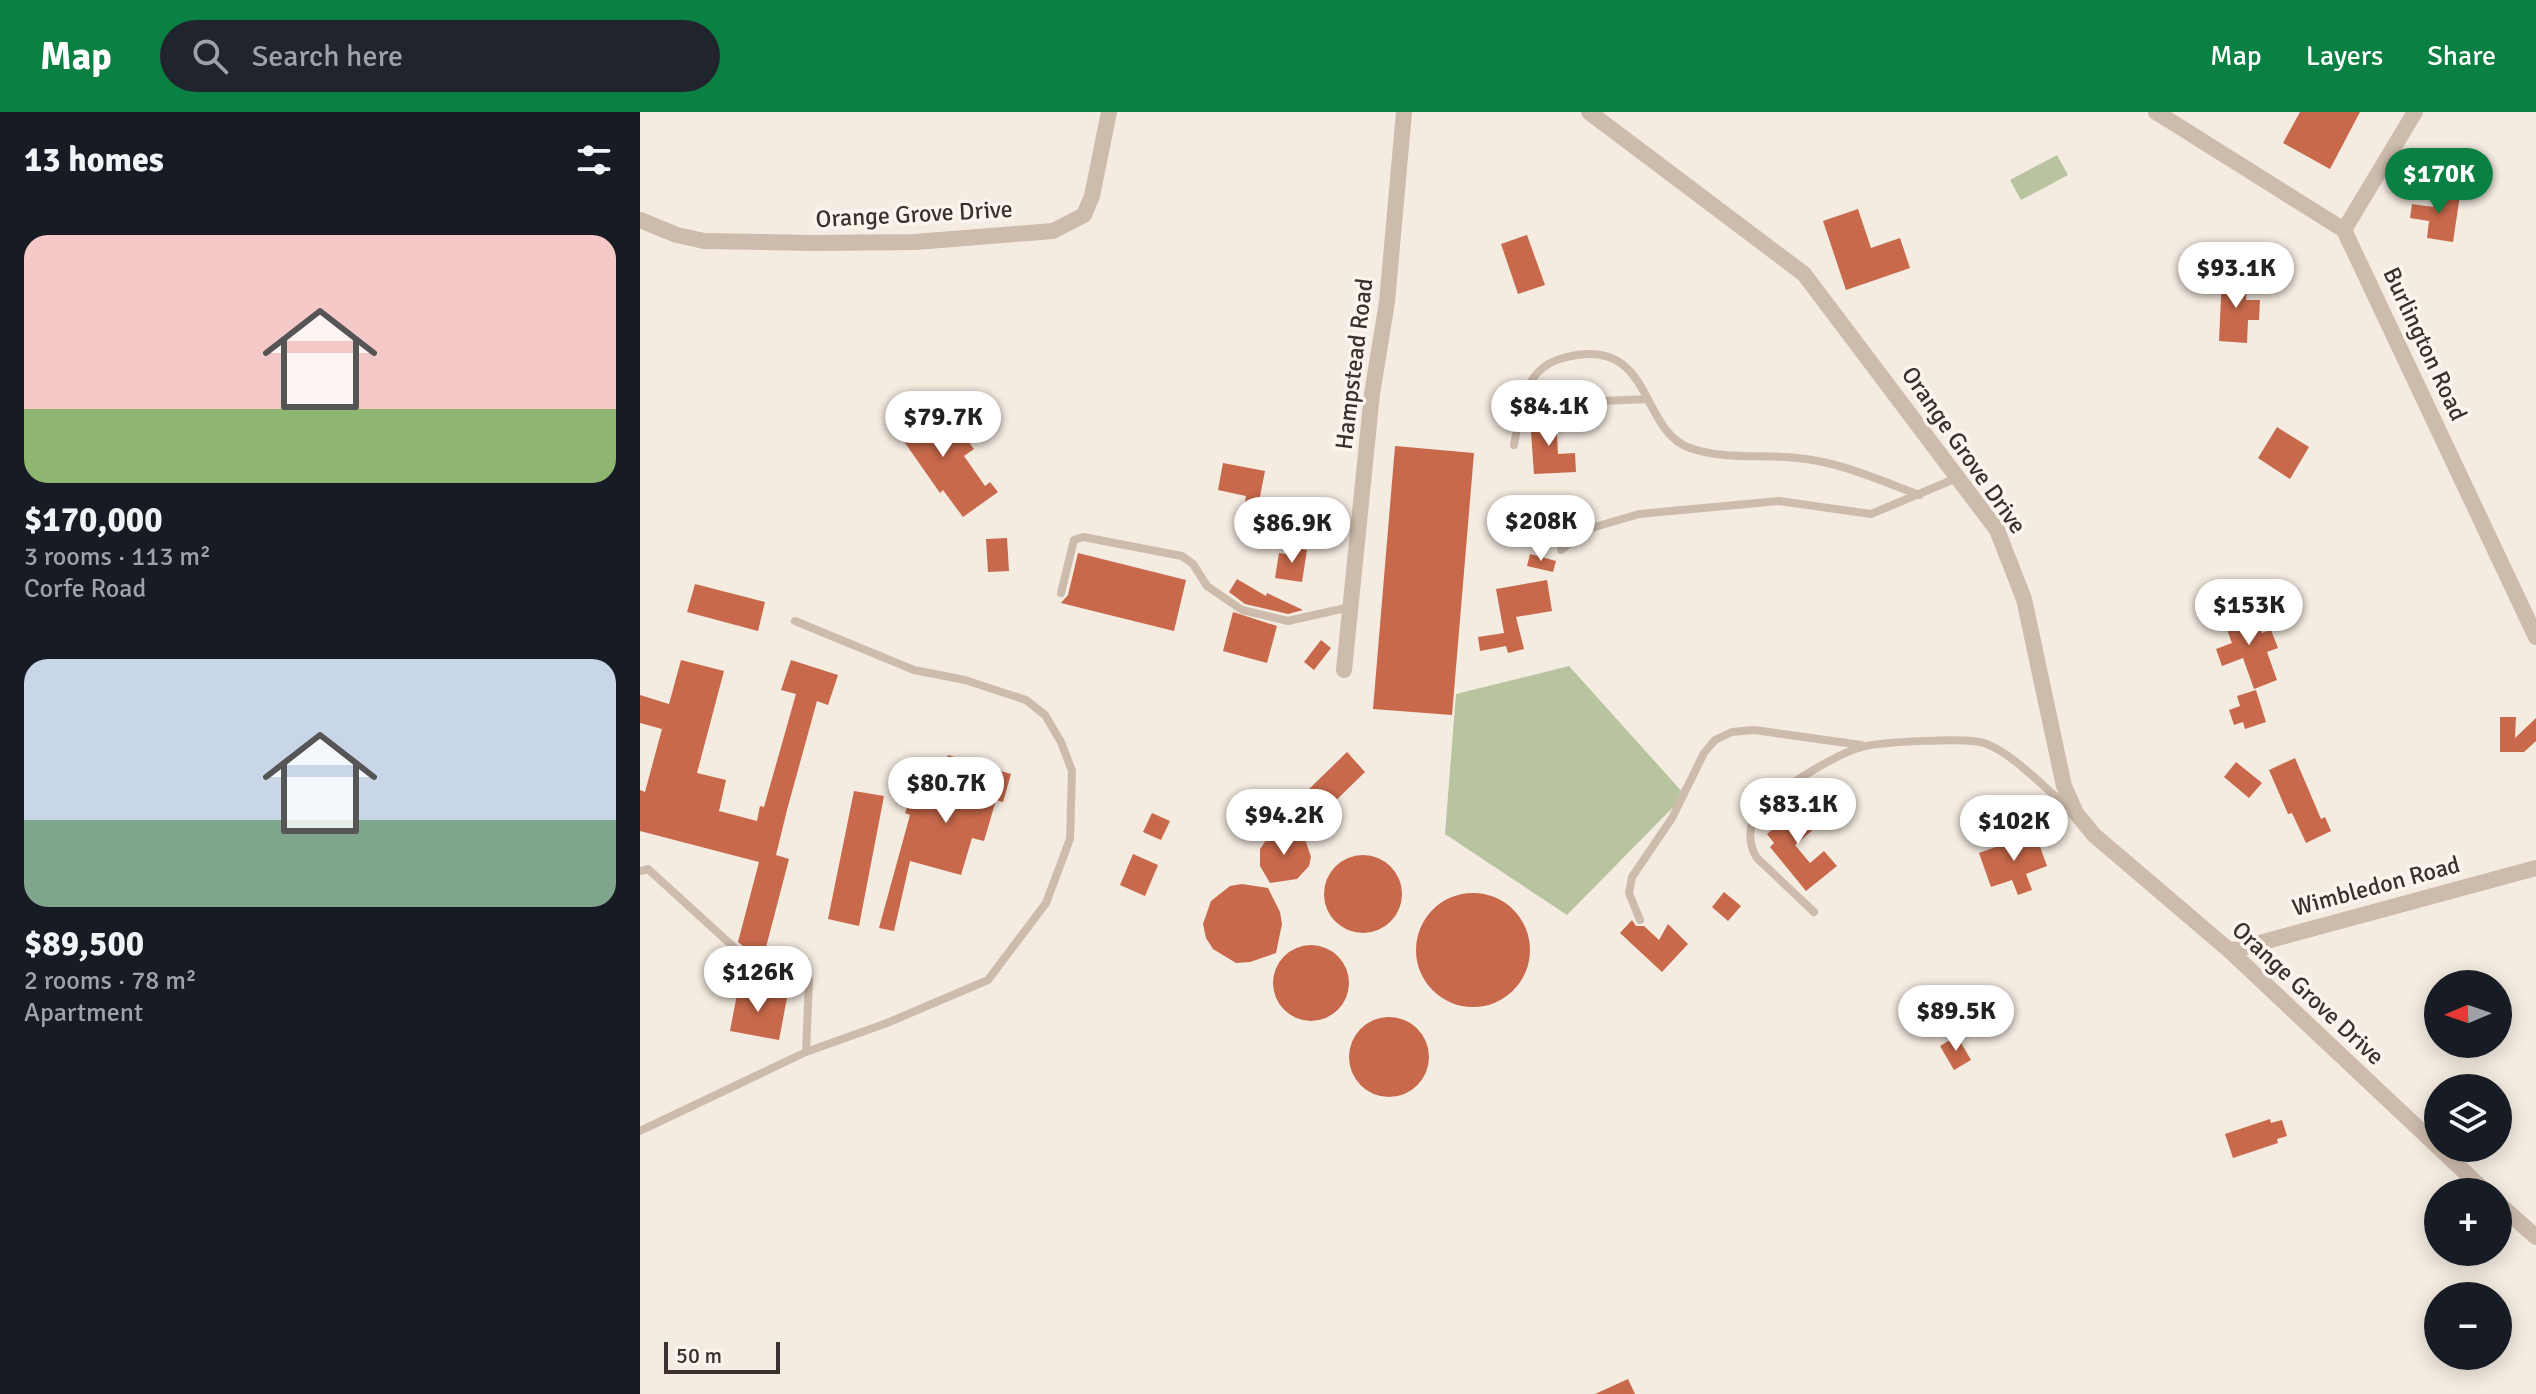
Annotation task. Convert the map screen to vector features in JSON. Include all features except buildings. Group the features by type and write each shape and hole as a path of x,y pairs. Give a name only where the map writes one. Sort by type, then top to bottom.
{"street":[{"name":"Orange Grove Drive","path":"640,220 677,235 714,242 915,242 1053,231 1084,215 1092,196 1109,112"},
{"name":"Hampstead Road","path":"1344,670 1372,394 1387,302 1404,112"},
{"name":"Orange Grove Drive","path":"1589,112 1804,274 1997,530 2013,563 2024,599 2064,786 2076,813 2094,835 2230,951 2471,1178"},
{"path":"2156,112 2344,230 2415,112"},
{"name":"Burlington Road","path":"2344,230 2536,637"},
{"name":"Wimbledon Road","path":"2230,951 2536,868"},
{"path":"2512,1216 2536,1237"}],"lane":[{"path":"1514,445 1523,395 1536,371 1549,361 1573,355 1599,355 1618,361 1635,375 1670,433 1682,445 1730,455 1823,461 1920,495"},
{"path":"1578,414 1601,401 1648,399"},
{"path":"1561,550 1588,529 1639,514 1779,501 1871,514 1958,478"},
{"path":"1061,593 1074,540 1083,537 1182,556 1193,564 1207,586 1242,610 1288,621 1351,607"},
{"path":"640,1131 652,1128 806,1052 887,1023 988,980 1046,903 1070,839 1072,771 1061,742 1045,715 1026,700 965,680 914,670 795,621"},
{"path":"1640,920 1629,893 1632,877 1672,818 1704,753 1715,740 1732,732 1754,730 1866,746 1962,740 1983,742 2023,769 2076,813"},
{"path":"1814,912 1757,858 1752,850 1751,828 1763,807 1798,781 1825,762 1866,746"},
{"path":"640,860 644,870 749,961 805,972 809,980 806,1052"}],"green space":[{"path":"2057,155 2068,175 2021,200 2010,180"},
{"path":"1569,666 1685,795 1567,915 1445,834 1456,694"}]}
